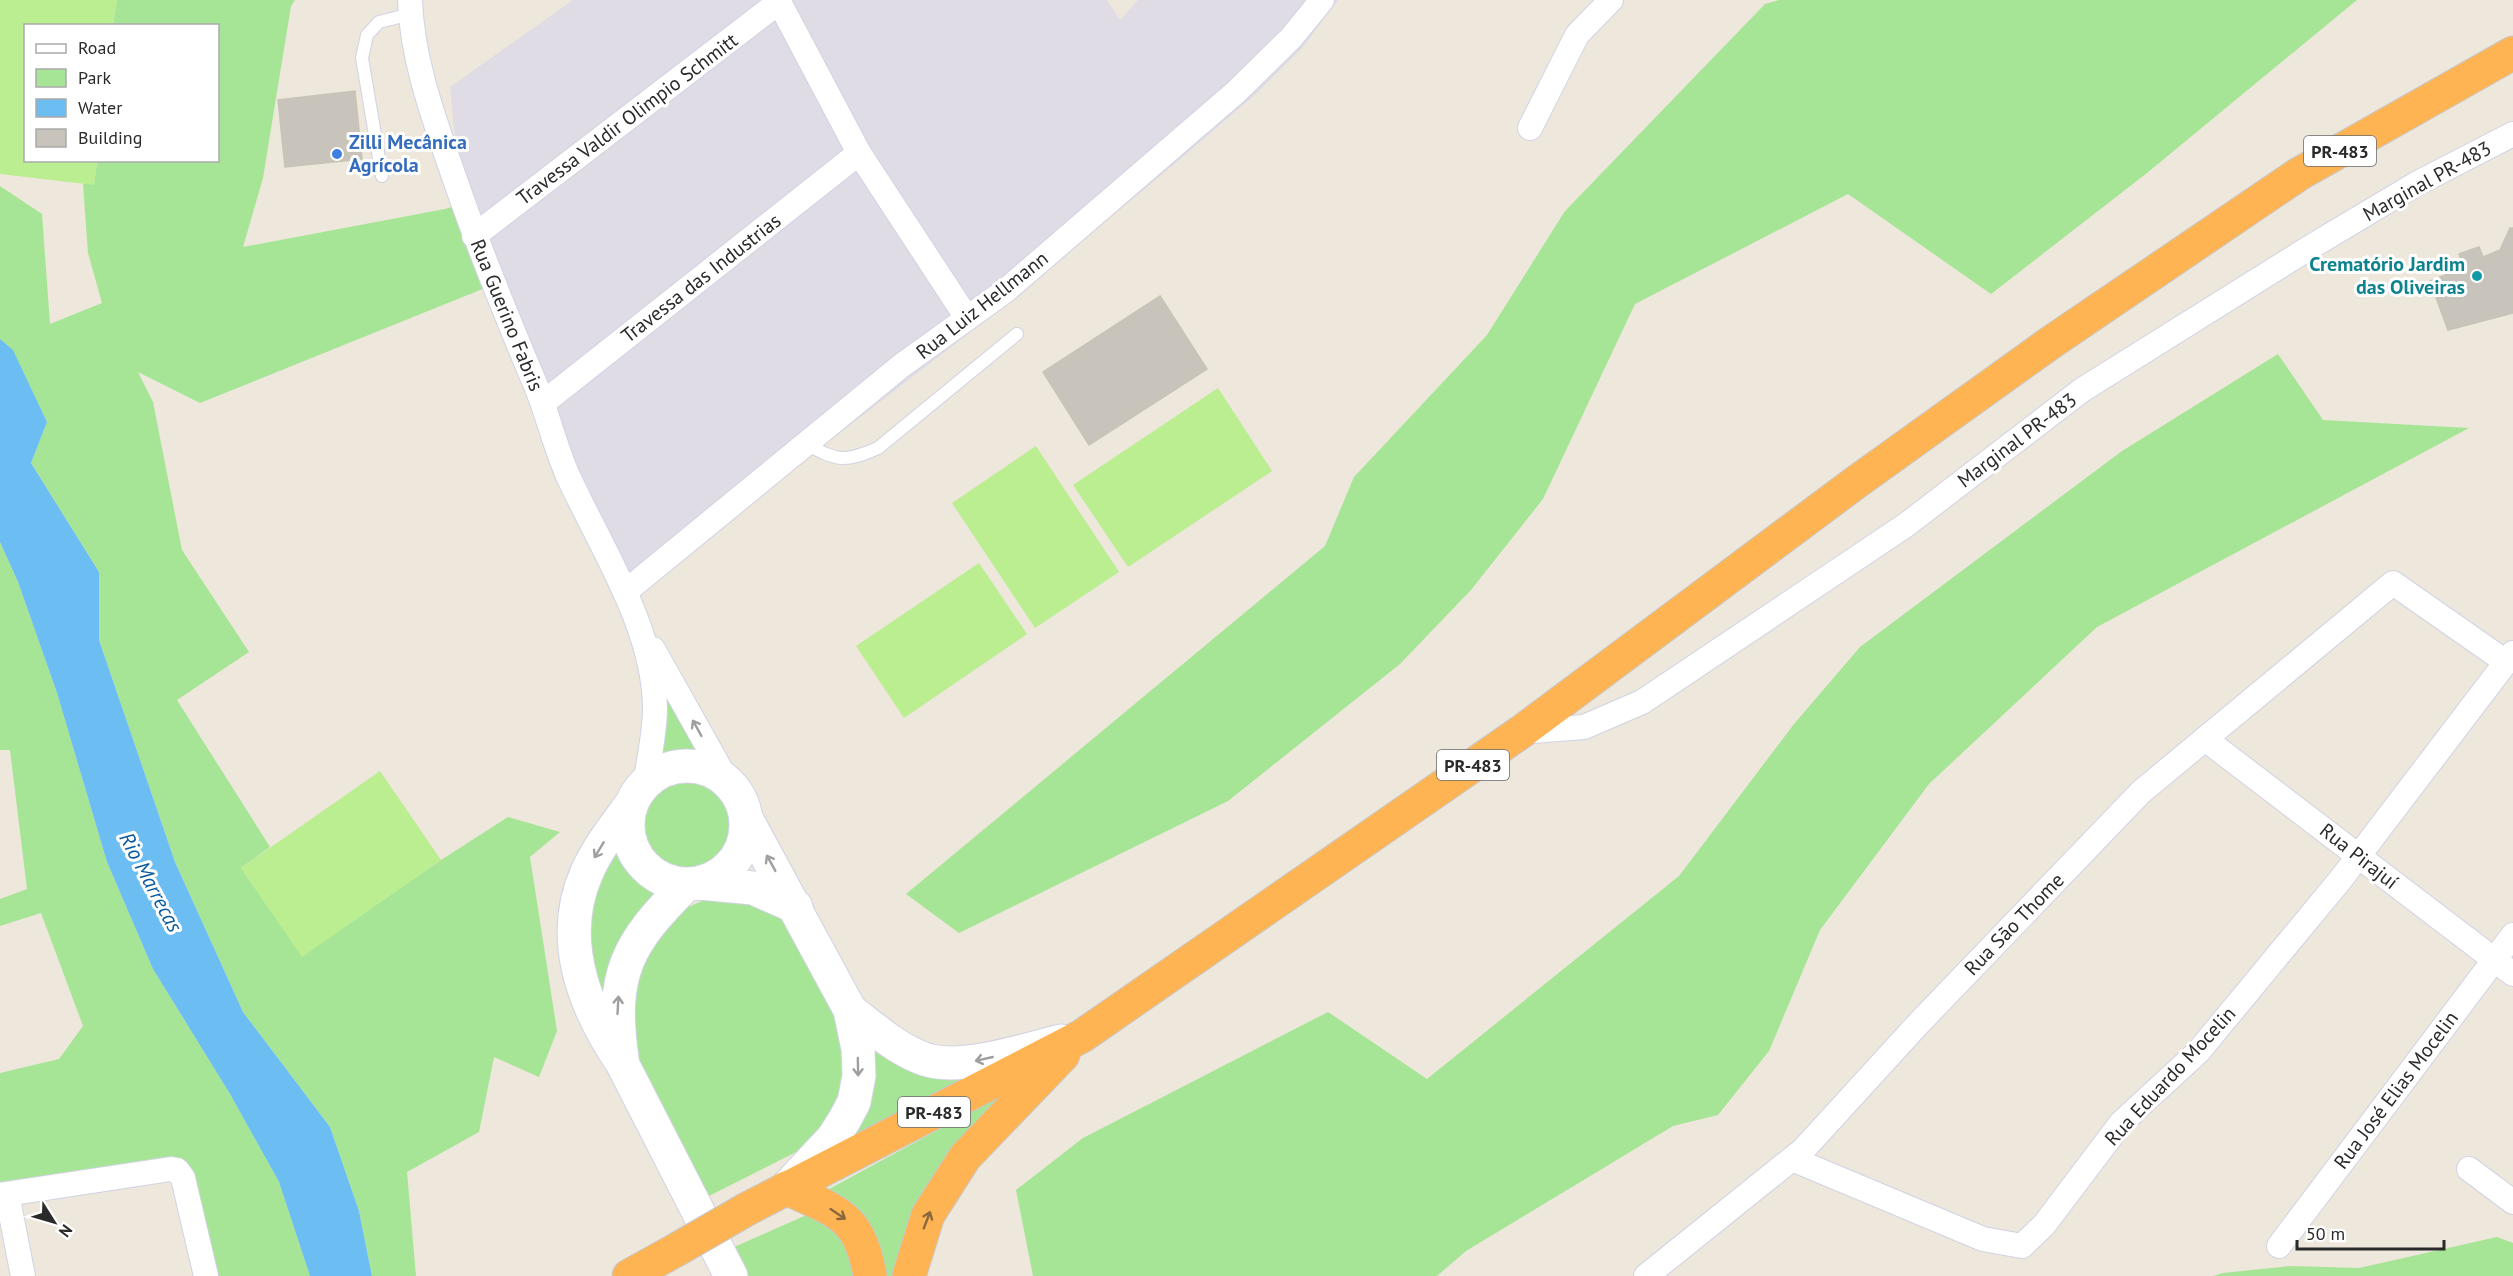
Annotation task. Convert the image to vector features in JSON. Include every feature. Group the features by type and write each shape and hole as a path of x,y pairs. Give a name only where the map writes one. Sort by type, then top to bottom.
{"highway":[{"name":"PR-483","path":"629,1276 786,1188 1082,1036 1521,732 1846,490 2050,343 2300,174 2513,52"},
{"path":"909,1276 928,1215 965,1157 1082,1036"},
{"path":"786,1188 840,1214 855,1228 865,1250 870,1276"}],"street":[{"name":"Rua Luiz Hellmann","path":"626,591 901,366 1005,291 1236,92 1291,38 1322,0"},
{"path":"1530,128 1577,35 1611,0"},
{"path":"779,1 859,153 967,318"},
{"name":"Travessa Valdir Olimpio Schmitt","path":"474,236 779,1"},
{"name":"Rua Guerino Fabris","path":"410,7 417,52 430,107 474,236 543,404 567,473 626,591 636,619"},
{"name":"Marginal PR-483","path":"1521,732 1584,727 1642,702 1906,525 2082,390 2416,184 2513,134"},
{"name":"Travessa das Industrias","path":"543,404 859,153"},
{"name":"Rua São Thome","path":"1646,1276 1803,1150 1919,1023 2141,792 2393,583 2510,658"},
{"path":"636,619 726,779 736,790 746,818 850,1010 858,1048 859,1076 854,1102 833,1138 786,1188"},
{"path":"636,619 651,672 655,710 652,744 638,793 628,817 628,831 638,858 658,877 672,883 753,888 796,907"},
{"name":"Rua Eduardo Mocelin","path":"1792,1159 1983,1239 2022,1246 2044,1225 2121,1123 2198,1052 2359,855 2510,658"},
{"name":"Rua Pirajuí","path":"2205,739 2503,967"},
{"path":"726,779 707,769 684,766 670,768 656,774 638,793 600,847 586,873 575,909 574,938 578,975 602,1033 622,1063 731,1276"},
{"path":"622,1063 618,1027 618,997 625,967 636,941 657,913 693,884 726,870 736,859 743,846 746,818"},
{"name":"Rua José Elias Mocelin","path":"2279,1246 2503,967 2513,935"},
{"path":"850,1010 889,1041 921,1059 962,1064 1082,1036"},
{"path":"23,1276 3,1195 171,1169 177,1170 183,1178 206,1276"},
{"path":"2469,1169 2513,1202"}],"lane":[{"path":"382,176 362,58 367,35 379,22 410,7"},
{"path":"806,444 834,459 856,457 878,448 1017,334"}],"shaded area":[{"path":"573,0 1107,0 1120,20 1138,0 1338,0 1302,48 1257,93 1185,155 1008,303 634,592 538,405 461,204 450,87"}],"green space":[{"path":"0,0 117,0 113,24 24,24 24,162 97,162 94,185 0,174"},
{"path":"117,0 295,0 291,6 263,178 243,247 445,209 461,204 490,286 200,403 138,372 153,402 182,550 249,652 177,700 270,847 241,868 302,956 441,860 508,817 560,832 530,857 557,1031 539,1077 494,1057 479,1132 407,1172 416,1276 372,1276 359,1211 330,1127 243,1012 175,862 99,640 99,572 31,463 47,422 13,351 0,339 0,186 42,214 50,324 102,303 88,253 83,184 94,184 97,162 219,162 219,24 113,24"},
{"path":"1779,0 2357,0 2147,173 1991,294 1848,194 1635,304 1543,499 1471,590 1400,664 1228,801 959,933 906,894 1325,546 1354,477 1487,335 1565,211 1765,4"},
{"path":"2278,354 2323,420 2469,428 2097,627 1929,784 1820,930 1769,1051 1718,1115 1673,1126 1466,1251 1437,1276 1033,1276 1016,1190 1083,1138 1328,1012 1427,1079 1679,876 1794,724 1860,647 2122,451"},
{"path":"1218,388 1272,471 1128,567 1073,485"},
{"path":"1036,446 1119,572 1035,628 952,503"},
{"path":"0,542 18,582 57,693 107,862 153,969 230,1094 279,1182 310,1276 214,1276 183,1163 0,1188 0,1073 59,1059 83,1026 41,913 0,926 0,899 27,889 10,750 0,750"},
{"path":"979,563 1027,634 904,718 856,646"},
{"path":"660,675 706,760 681,758 658,766"},
{"path":"380,771 441,860 302,957 241,868"},
{"path":"687,781 704,784 719,794 729,809 732,826 729,843 719,858 704,868 687,871 670,868 655,858 645,843 642,826 645,809 655,794 670,784"},
{"path":"621,838 626,855 635,869 662,888 609,1039 581,922"},
{"path":"735,896 781,917 835,1006 849,1083 812,1144 707,1197 630,1047 636,968 682,910 708,898"},
{"path":"865,1047 983,1070 846,1143"},
{"path":"1008,1092 968,1130 934,1174 909,1222 894,1276 878,1276 840,1196 829,1189"},
{"path":"811,1213 835,1222 857,1276 748,1276 732,1248"},
{"path":"2497,1237 2513,1243 2513,1276 2213,1276 2291,1266 2359,1268"}],"water":[{"name":"Rio Marrecas","path":"0,339 13,350 47,422 31,463 99,572 99,640 175,862 243,1012 330,1127 359,1211 372,1276 310,1276 279,1182 230,1094 153,969 107,862 57,693 18,582 0,542"}],"building":[{"path":"355,91 362,159 285,167 278,100"},
{"name":"Crematório Jardim das Oliveiras","path":"2510,228 2513,228 2513,313 2448,330 2430,281 2453,272 2451,266 2462,263 2459,254 2479,247 2483,257 2500,250"},
{"path":"1160,296 1207,369 1089,445 1043,372"}],"place":[{"name":"Zilli Mecânica Agrícola","path":"337,154"},
{"name":"Crematório Jardim das Oliveiras","path":"2477,276"}]}
